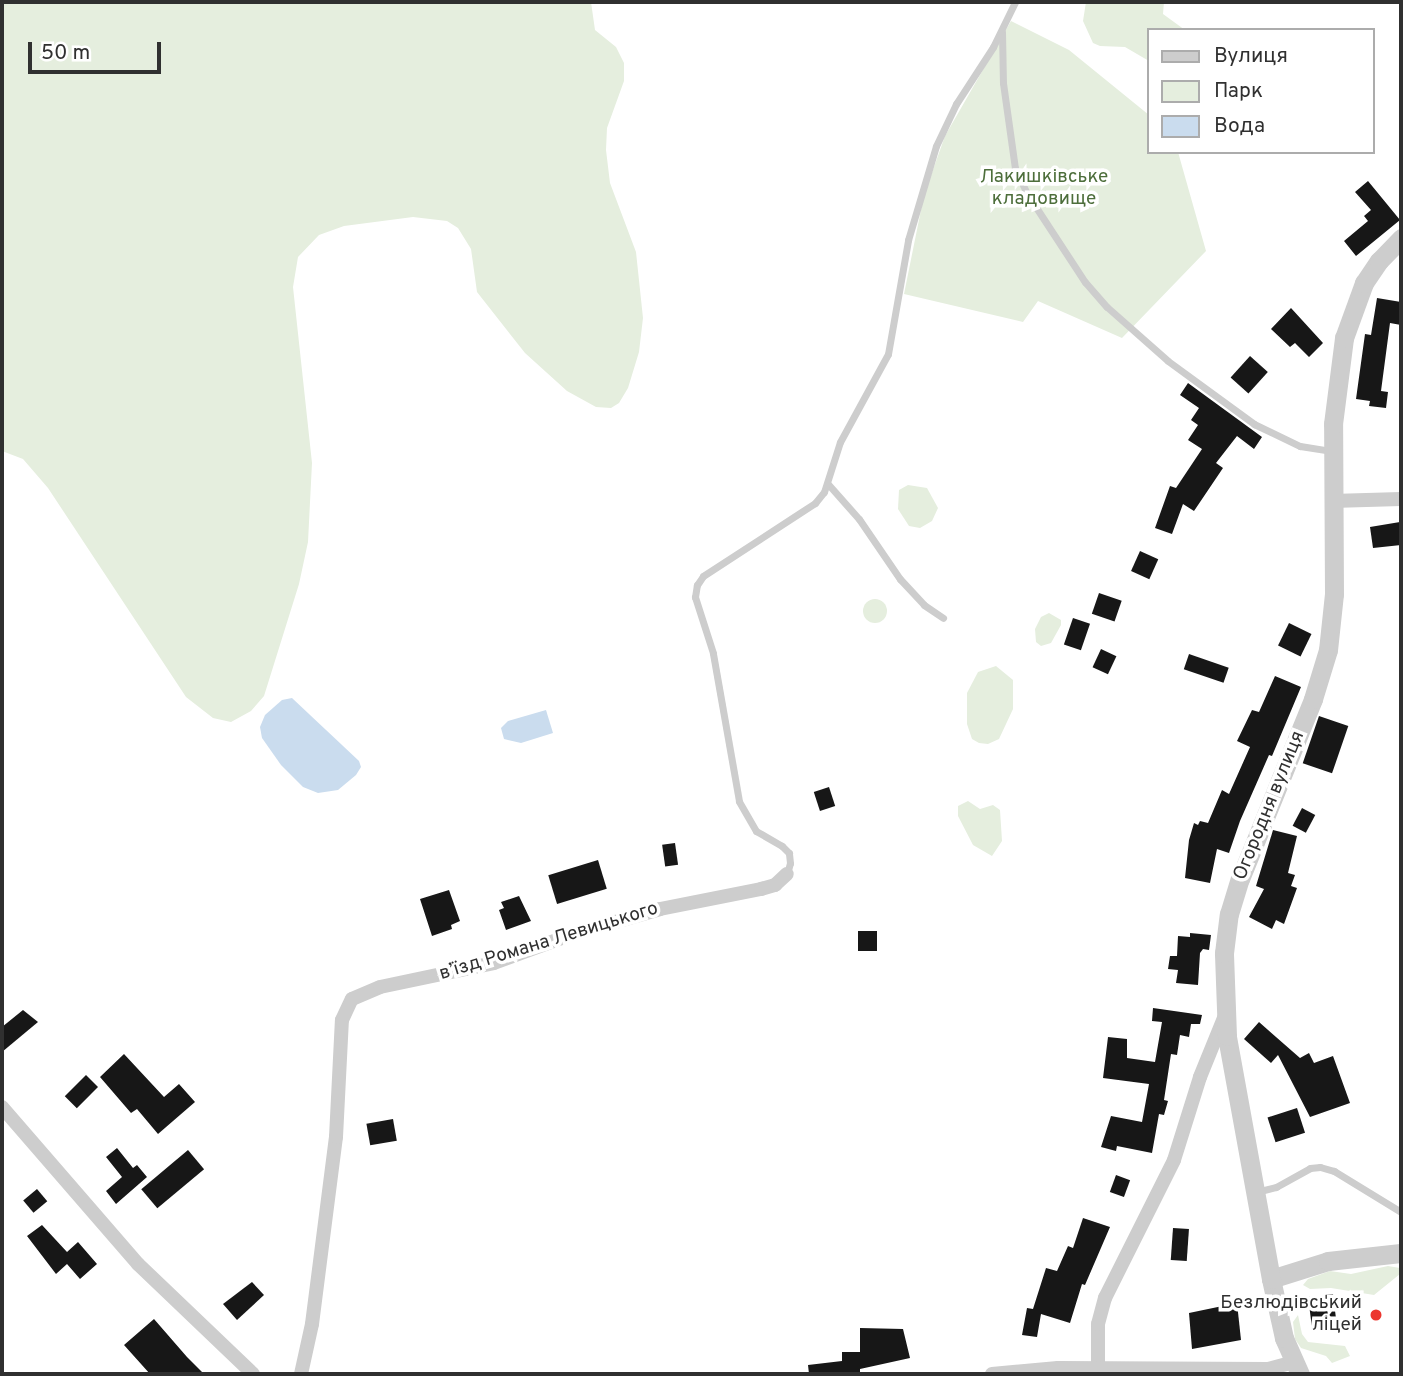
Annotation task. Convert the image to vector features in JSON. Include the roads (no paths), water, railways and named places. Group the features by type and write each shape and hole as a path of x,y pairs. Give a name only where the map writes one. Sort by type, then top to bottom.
{"street":[{"name":"Огородня вулиця","path":"1098,1368 1098,1324 1105,1298 1174,1160 1200,1077 1225,1016 1224,953 1234,896 1313,699 1330,641 1334,594 1332,451 1338,369 1348,323 1371,272 1401,238"},
{"path":"1332,501 1401,499"},
{"name":"в’їзд Романа Левицького","path":"301,1374 313,1315 336,1137 342,1020 352,999 380,987 494,963 573,934 660,909 775,885 787,874"},
{"path":"992,1374 1098,1368 1297,1368 1280,1324 1225,1016"},
{"path":"2,1107 138,1264 253,1374"},
{"path":"1271,1279 1328,1261 1401,1253"}],"lane":[{"path":"787,874 789,853 755,831 739,801 713,653 696,591 703,576 814,503 828,484 840,442 888,354 908,240 936,146 956,104 1002,31 1015,2"},
{"path":"1002,31 1003,83 1015,168 1026,192 1085,282 1161,356 1254,425 1300,446 1332,451"},
{"path":"828,484 859,519 900,579 924,605 943,618"},
{"path":"1256,1192 1276,1188 1311,1168 1320,1167 1334,1171 1401,1212"}],"water":[{"path":"292,698 359,761 361,767 356,775 338,790 318,793 303,787 281,765 262,738 260,727 265,715 282,700"},
{"path":"546,710 553,733 521,743 504,739 501,728 508,721"}],"place":[{"name":"Безлюдівський ліцей","path":"1376,1315"}],"park label":[{"name":"Лакишківське кладовище","path":"1044,189"}]}
